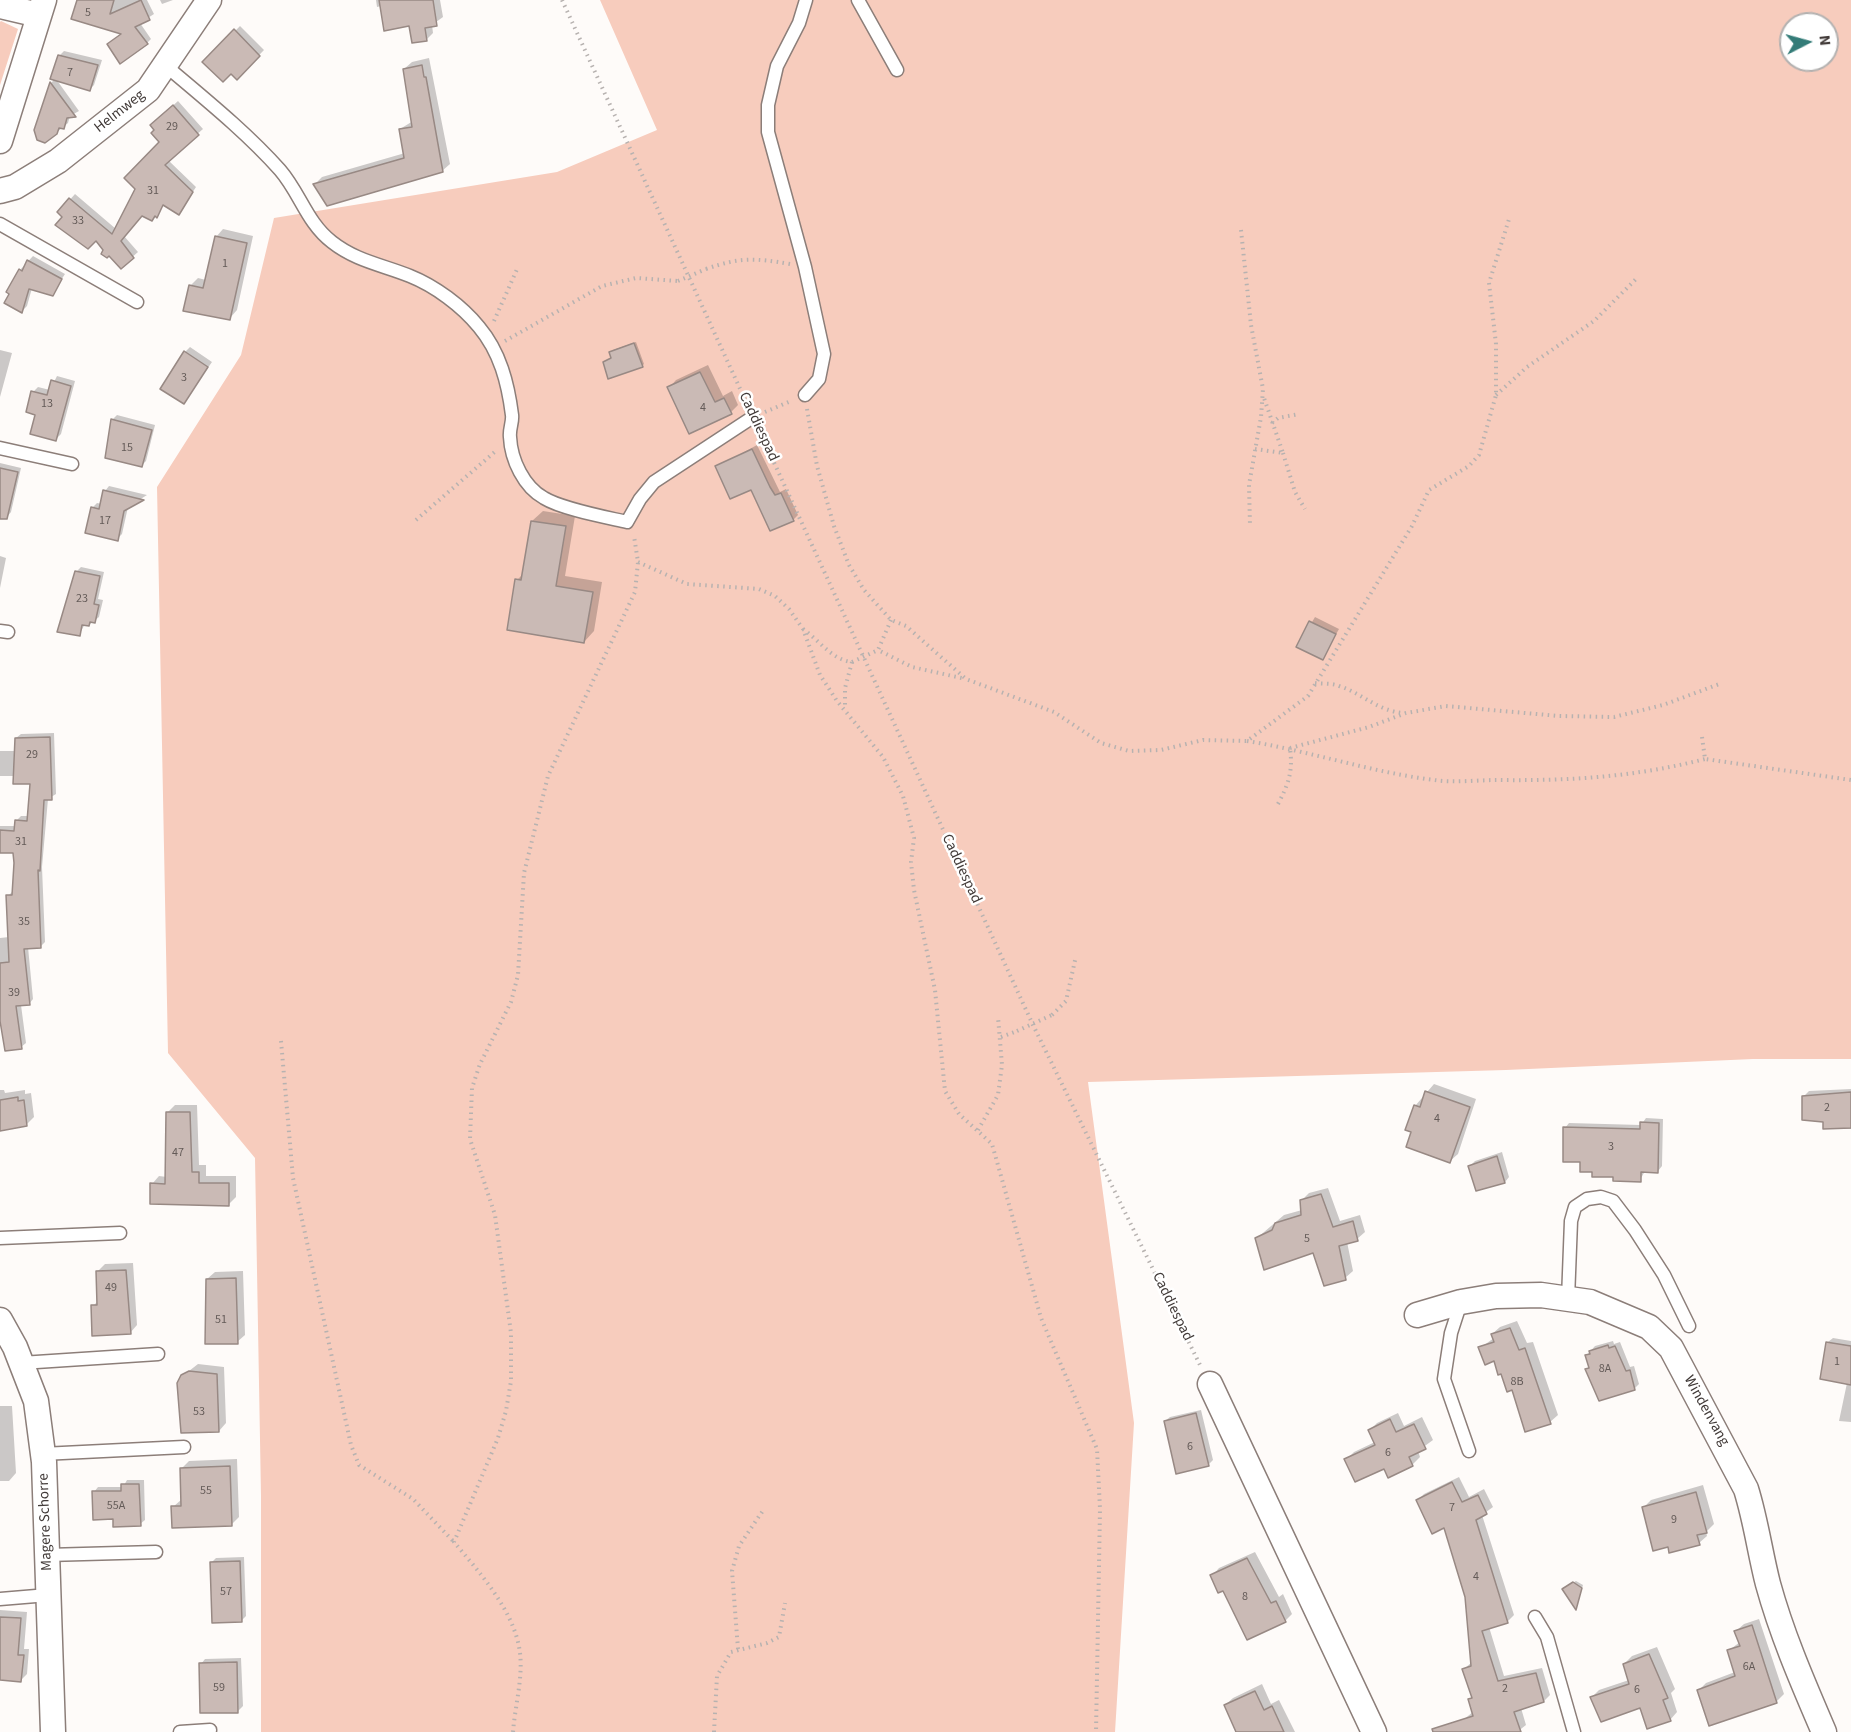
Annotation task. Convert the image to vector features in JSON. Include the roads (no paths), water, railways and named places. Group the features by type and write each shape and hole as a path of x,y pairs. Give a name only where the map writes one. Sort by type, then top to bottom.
{"street":[{"name":"Helmweg","path":"0,190 15,187 58,161 148,90 166,66 191,23 209,0"},
{"path":"0,6 42,7 0,141"},
{"name":"Windenvang","path":"1417,1315 1461,1302 1496,1296 1541,1295 1590,1302 1649,1327 1671,1348 1746,1490 1754,1513 1768,1583 1787,1645 1824,1732"},
{"name":"Magere Schorre","path":"0,1320 36,1401 42,1454 53,1732"},
{"path":"1210,1384 1374,1732"}],"lane":[{"path":"805,395 819,380 824,354 805,267 768,132 768,105 777,66 799,22 806,0"},
{"path":"858,0 897,70"},
{"path":"166,66 225,116 279,170 300,196 314,226 331,242 352,256 411,277 435,289 479,326 490,343 508,384 513,419 510,436 516,462 526,483 544,499 627,522 640,499 654,482 753,417"},
{"path":"0,224 137,302"},
{"path":"0,447 72,464"},
{"path":"1568,1299 1570,1221 1575,1207 1587,1198 1601,1197 1612,1202 1635,1230 1664,1275 1689,1326"},
{"path":"0,1238 120,1233"},
{"path":"1461,1302 1450,1333 1444,1379 1469,1451"},
{"path":"21,1363 42,1359 158,1354"},
{"path":"42,1454 184,1447"},
{"path":"47,1555 156,1552"},
{"path":"0,1599 48,1595"},
{"path":"1535,1617 1546,1637 1574,1732"},
{"path":"180,1732 210,1730"}]}
